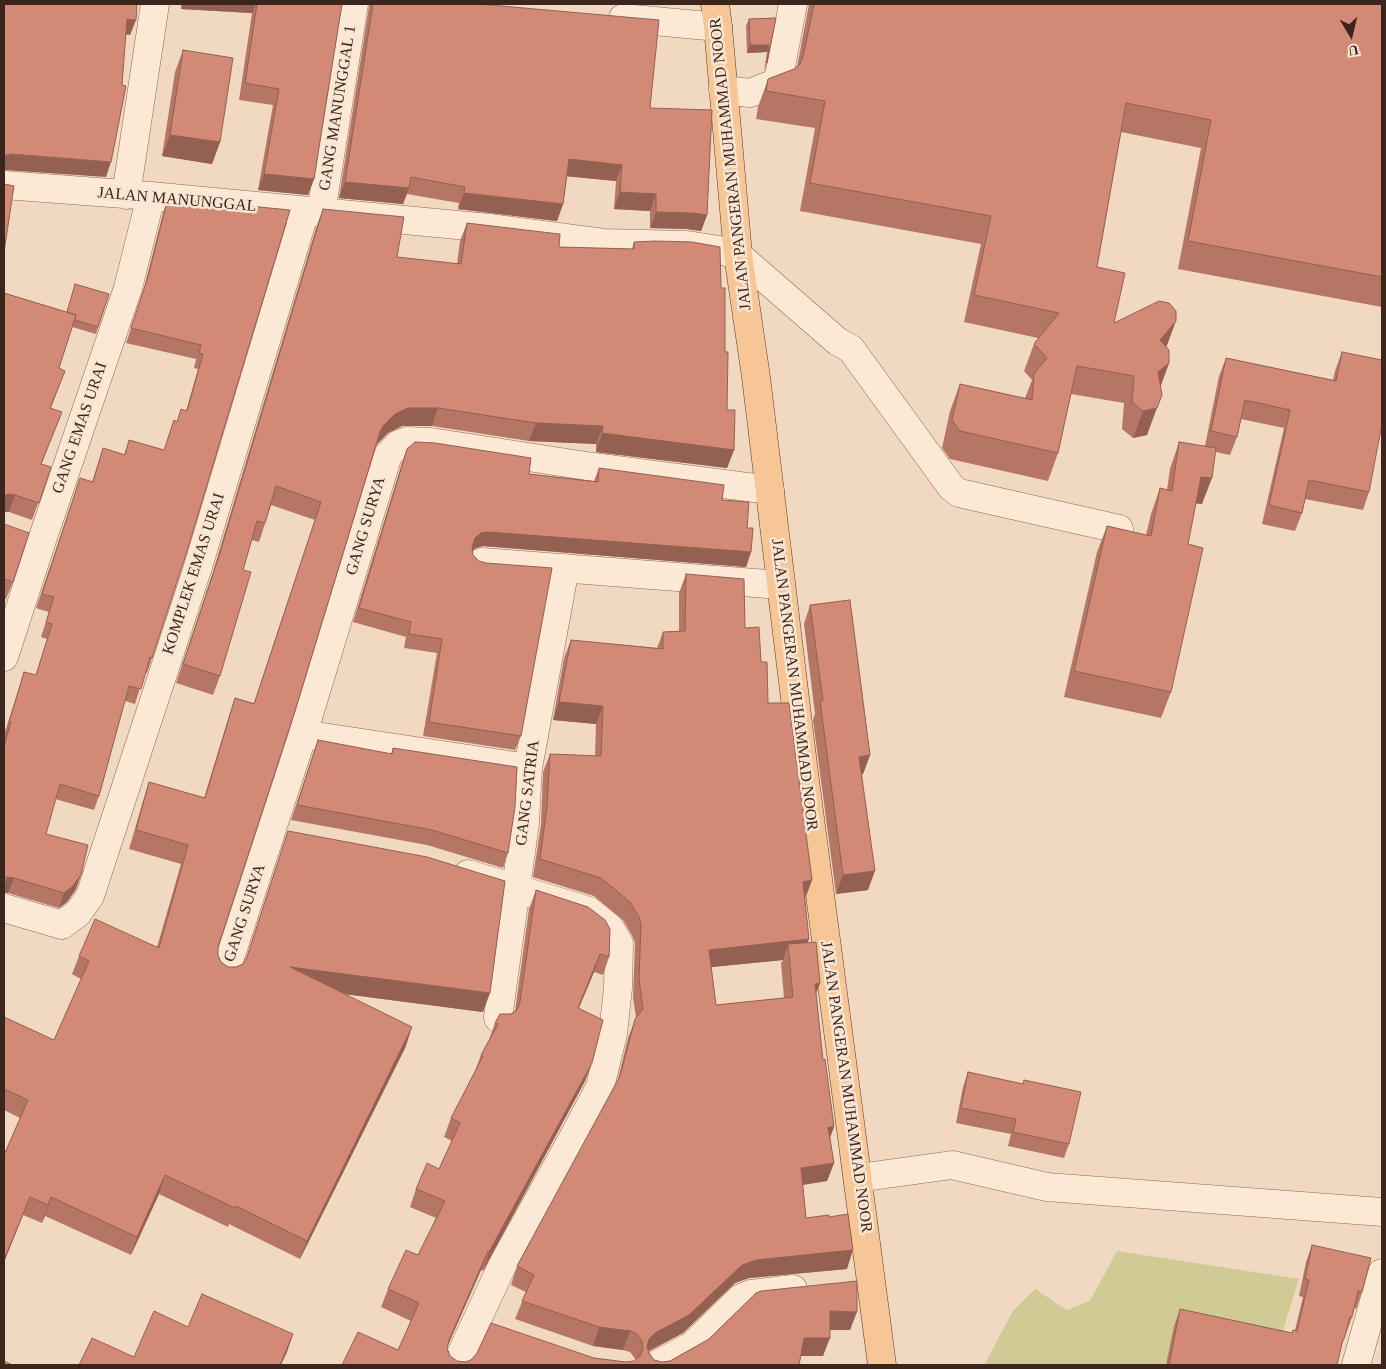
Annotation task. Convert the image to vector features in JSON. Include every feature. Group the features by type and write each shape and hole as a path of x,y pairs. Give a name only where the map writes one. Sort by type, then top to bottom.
{"main road":[{"name":"JALAN PANGERAN MUHAMMAD NOOR","path":"716,16 738,254 756,377 804,773 882,1365"}],"street":[{"name":"GANG EMAS URAI","path":"4,657 30,536 128,288 156,4"},
{"name":"GANG MANUNGGAL 1","path":"313,212 354,4"},
{"path":"723,90 750,93 778,82 793,4"},
{"path":"602,16 716,16"},
{"name":"JALAN MANUNGGAL","path":"4,185 489,228 604,243 688,245 738,254"},
{"name":"KOMPLEK EMAS URAI","path":"4,908 62,925 78,913 90,896 313,212"},
{"path":"738,254 837,341 851,349 952,488 959,493 1119,529"},
{"name":"GANG SURYA","path":"226,970 303,734 388,454 399,444 406,441 431,442 593,468 770,490"},
{"path":"482,562 781,585"},
{"name":"GANG SATRIA","path":"498,1018 525,823 528,768 565,568"},
{"path":"303,734 528,768"},
{"path":"271,832 300,837"},
{"path":"442,866 590,911 610,928 619,942 618,988 613,1034 600,1087 503,1264 486,1326 456,1365"},
{"path":"858,1178 952,1165 1048,1187 1382,1212"},
{"path":"1356,1365 1382,1274"},
{"path":"844,1284 872,1282"},
{"path":"656,1365 692,1346 741,1298 751,1294 816,1287"}],"shaded area":[{"path":"1117,1251 1299,1279 1272,1365 984,1365 1013,1311 1035,1289 1067,1310 1090,1301"}],"building":[{"path":"4,4 137,4 136,20 127,19 122,85 126,86 111,162 11,154 4,156"},
{"path":"257,4 342,4 314,179 264,174 279,89 245,83"},
{"path":"373,4 479,4 659,20 650,108 712,110 707,215 656,212 656,194 620,192 622,165 569,159 563,204 464,193 465,187 411,177 409,188 345,182"},
{"path":"814,4 1382,4 1382,277 1188,241 1211,120 1126,103 1097,267 1125,273 1114,323 1159,301 1169,303 1176,311 1176,321 1160,340 1169,350 1169,363 1158,372 1162,395 1157,408 1143,411 1132,402 1134,376 1077,366 1058,453 960,431 952,420 960,384 1032,400 1034,374 1047,358 1034,344 1059,313 974,295 991,216 810,183 825,101 766,91 768,79 794,69 800,64"},
{"path":"776,18 767,63 769,45 750,45 749,19"},
{"path":"183,50 233,58 220,142 170,135"},
{"path":"4,184 14,186 4,252"},
{"path":"168,198 238,207 239,205 290,210 187,551 152,658 150,657 141,689 129,686 99,796 60,784 46,834 88,845 81,875 72,887 64,893 14,878 4,877 4,746 24,672 36,675 52,624 46,622 54,597 42,594 80,478 93,482 103,448 125,455 129,440 164,450 174,420 177,422 181,409 187,411 203,354 199,353 201,345 131,328 148,277"},
{"path":"323,209 404,217 397,257 461,264 467,223 560,234 559,247 634,249 634,242 655,241 692,242 720,247 721,288 725,288 725,352 728,352 727,410 735,410 734,450 602,433 603,426 536,423 438,408 408,408 395,414 383,426 295,711 218,947 218,955 221,962 228,967 236,967 243,964 247,957 288,831 427,857 505,881 490,993 290,967 412,1027 307,1241 236,1206 235,1208 165,1175 137,1237 51,1197 48,1205 30,1197 4,1260 4,1155 28,1100 4,1089 4,1017 54,1040 89,961 79,956 95,919 159,948 188,845 136,830 149,782 205,798 235,698 254,704 321,502 276,486 265,523 257,521 243,570 251,572 220,676 183,664 219,556"},
{"path":"75,284 109,294 98,327 75,320 76,315 67,312"},
{"path":"4,293 76,315 59,368 65,371 50,408 62,412 41,464 51,467 39,503 15,495 8,494 4,496"},
{"path":"1342,352 1382,360 1382,424 1369,492 1309,480 1302,513 1269,505 1290,410 1245,400 1237,437 1211,431 1226,358 1336,381"},
{"path":"415,442 435,443 531,458 529,474 598,482 599,468 724,485 722,500 749,502 747,528 753,528 751,552 481,533 475,538 472,547 473,555 479,561 552,568 521,736 429,722 442,639 409,634 411,622 359,608 407,449"},
{"path":"1179,442 1216,448 1212,478 1201,477 1188,544 1203,548 1171,692 1074,671 1107,526 1151,536 1160,488 1172,491"},
{"path":"4,524 29,533 13,582 4,579"},
{"path":"686,574 744,579 745,628 759,627 761,662 767,662 768,703 789,703 812,880 803,882 809,939 709,950 716,1005 793,997 788,944 816,942 820,983 815,984 823,1060 825,1059 834,1127 828,1127 834,1163 801,1168 806,1218 848,1214 853,1250 756,1260 742,1265 689,1315 655,1333 649,1339 647,1347 654,1360 670,1361 709,1339 756,1293 761,1291 857,1281 857,1312 830,1311 830,1338 804,1338 799,1365 342,1365 358,1332 398,1350 419,1303 388,1289 406,1250 418,1255 445,1201 416,1189 427,1163 439,1169 460,1123 451,1118 483,1056 481,1055 498,1024 495,1023 500,1014 511,1014 517,1010 520,1002 536,890 588,907 605,920 610,929 609,957 600,954 578,1008 603,1020 592,1063 488,1251 447,1348 450,1356 457,1361 465,1362 471,1360 477,1353 491,1323 594,1358 626,1362 634,1361 640,1356 643,1349 642,1341 637,1334 630,1331 599,1327 522,1301 534,1275 517,1266 620,1076 635,1019 643,1009 639,979 641,924 630,902 601,878 540,859 547,806 550,754 601,756 603,706 559,702 571,640 663,649 663,632 685,631"},
{"path":"850,600 870,755 859,757 875,871 843,875 820,701 823,701 810,605"},
{"path":"318,740 392,754 393,748 517,767 515,807 508,853 432,830 297,805"},
{"path":"968,1072 1023,1084 1024,1080 1081,1092 1069,1144 1013,1132 1016,1119 961,1108"},
{"path":"1312,1245 1371,1258 1362,1292 1358,1291 1337,1365 1169,1365 1180,1309 1292,1333 1293,1330 1297,1331 1309,1280 1305,1279"},
{"path":"202,1294 293,1334 280,1365 79,1365 92,1338 134,1357 154,1311 188,1327"},
{"path":"4,1361 12,1365 4,1365"}]}
